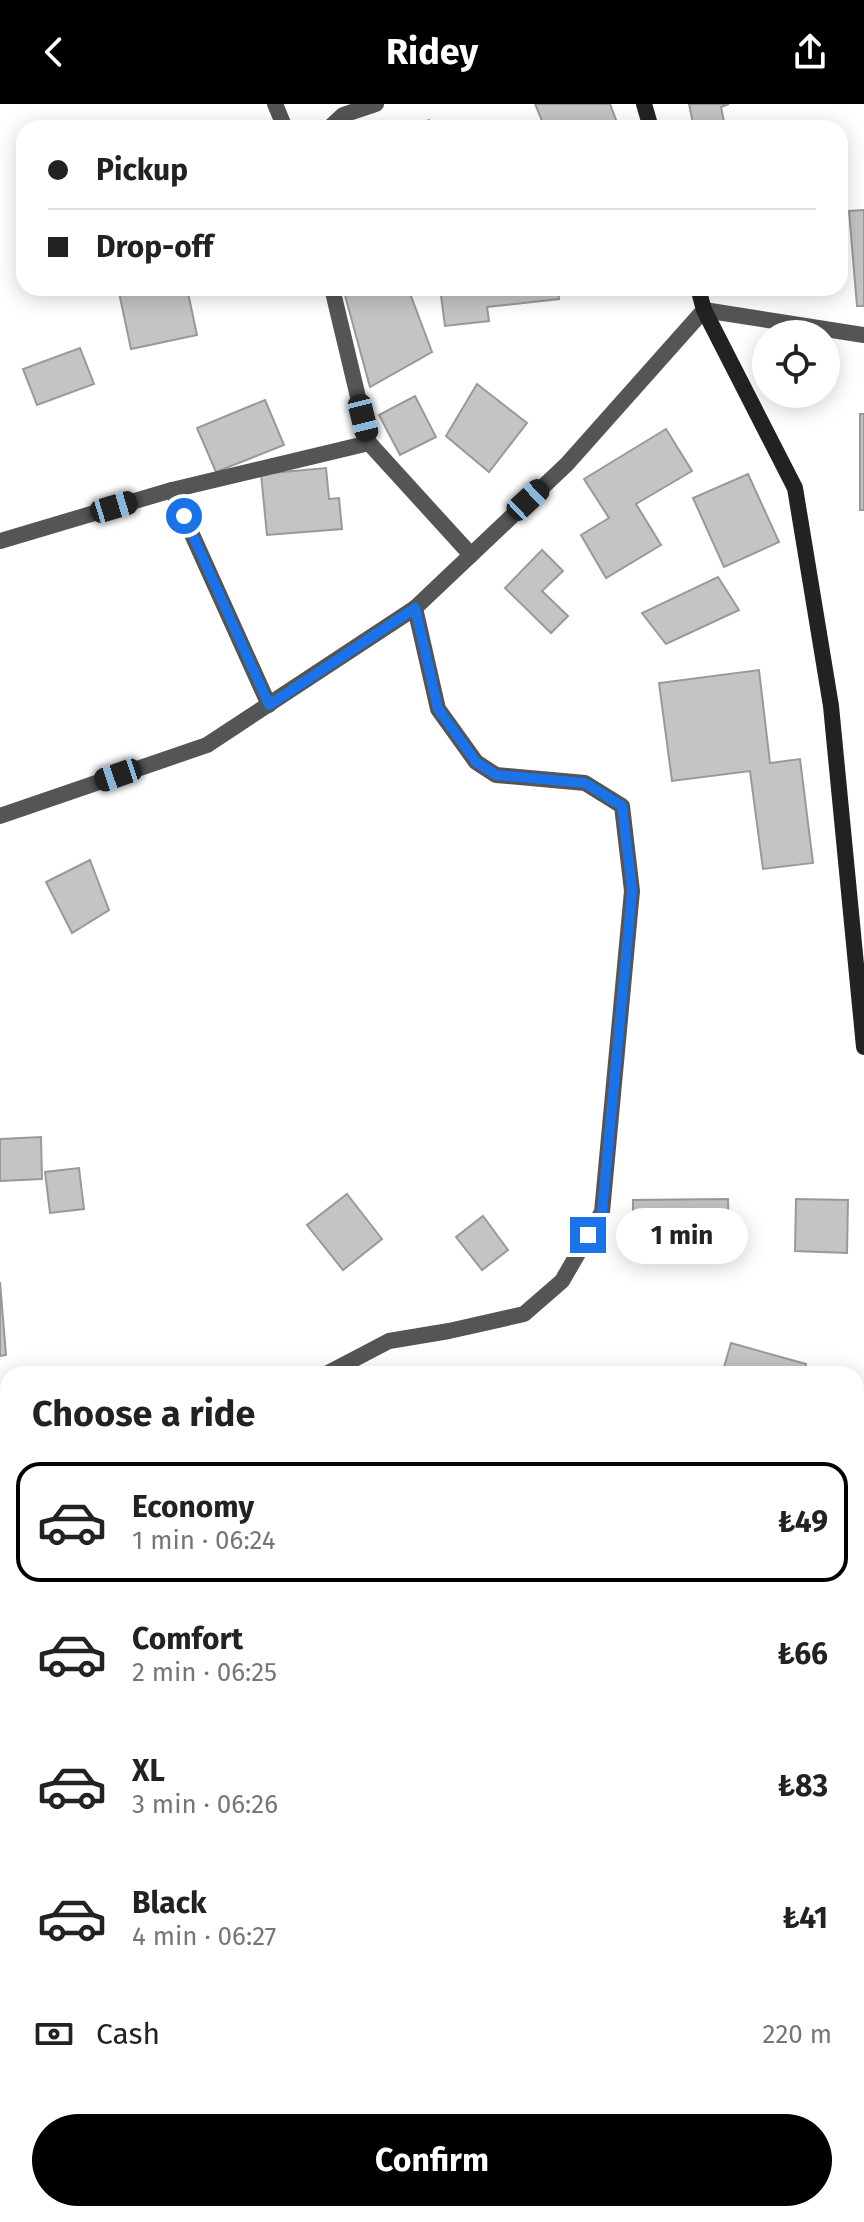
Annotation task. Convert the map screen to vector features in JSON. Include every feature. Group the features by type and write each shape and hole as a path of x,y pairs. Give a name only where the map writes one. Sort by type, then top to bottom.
{"main road":[{"path":"700,296 704,310 795,488 831,706 864,1047"}],"street":[{"path":"338,120 343,115 376,104"},
{"path":"334,296 369,443 471,555"},
{"path":"0,816 207,745 415,608 567,464 704,310 864,335"},
{"path":"0,541 172,490 369,443"},
{"path":"172,490 269,705"},
{"path":"341,1366 389,1341 524,1314 562,1281 602,1212 632,891 622,806 585,783 496,775 476,762 438,709 415,608"}],"building":[{"path":"535,104 610,104 616,120 542,120"},
{"path":"689,104 729,104 721,107 724,120 692,120"},
{"path":"864,210 864,306 857,306 849,211"},
{"path":"120,296 189,296 197,335 131,349"},
{"path":"345,296 411,296 432,352 370,387"},
{"path":"441,296 559,296 559,299 487,307 489,321 445,326"},
{"path":"80,348 94,384 37,405 23,369"},
{"path":"477,384 527,423 489,472 446,436"},
{"path":"415,396 436,437 400,455 379,415"},
{"path":"265,400 284,445 216,472 197,428"},
{"path":"860,414 864,414 864,510 860,510"},
{"path":"666,429 692,471 636,504 661,545 606,578 581,535 609,518 584,479"},
{"path":"326,468 329,499 339,498 342,529 267,535 261,474"},
{"path":"748,474 779,542 724,567 693,498"},
{"path":"542,550 563,571 542,591 568,616 551,633 505,588"},
{"path":"718,577 739,610 666,644 642,613"},
{"path":"759,670 770,763 800,759 813,863 763,869 750,771 672,781 659,683"},
{"path":"90,860 109,910 72,933 46,882"},
{"path":"41,1137 42,1179 0,1181 0,1139"},
{"path":"79,1168 84,1209 50,1213 45,1172"},
{"path":"347,1194 382,1239 343,1270 307,1225"},
{"path":"728,1199 729,1246 624,1249 624,1226 633,1225 633,1200"},
{"path":"796,1199 848,1200 847,1253 795,1251"},
{"path":"483,1216 508,1250 482,1270 456,1237"},
{"path":"0,1282 6,1355 0,1356"},
{"path":"731,1343 806,1364 806,1366 724,1366"}],"route":[{"path":"184,516 269,705 415,608 438,709 476,762 496,775 585,783 622,806 632,891 602,1212 588,1235"}]}
